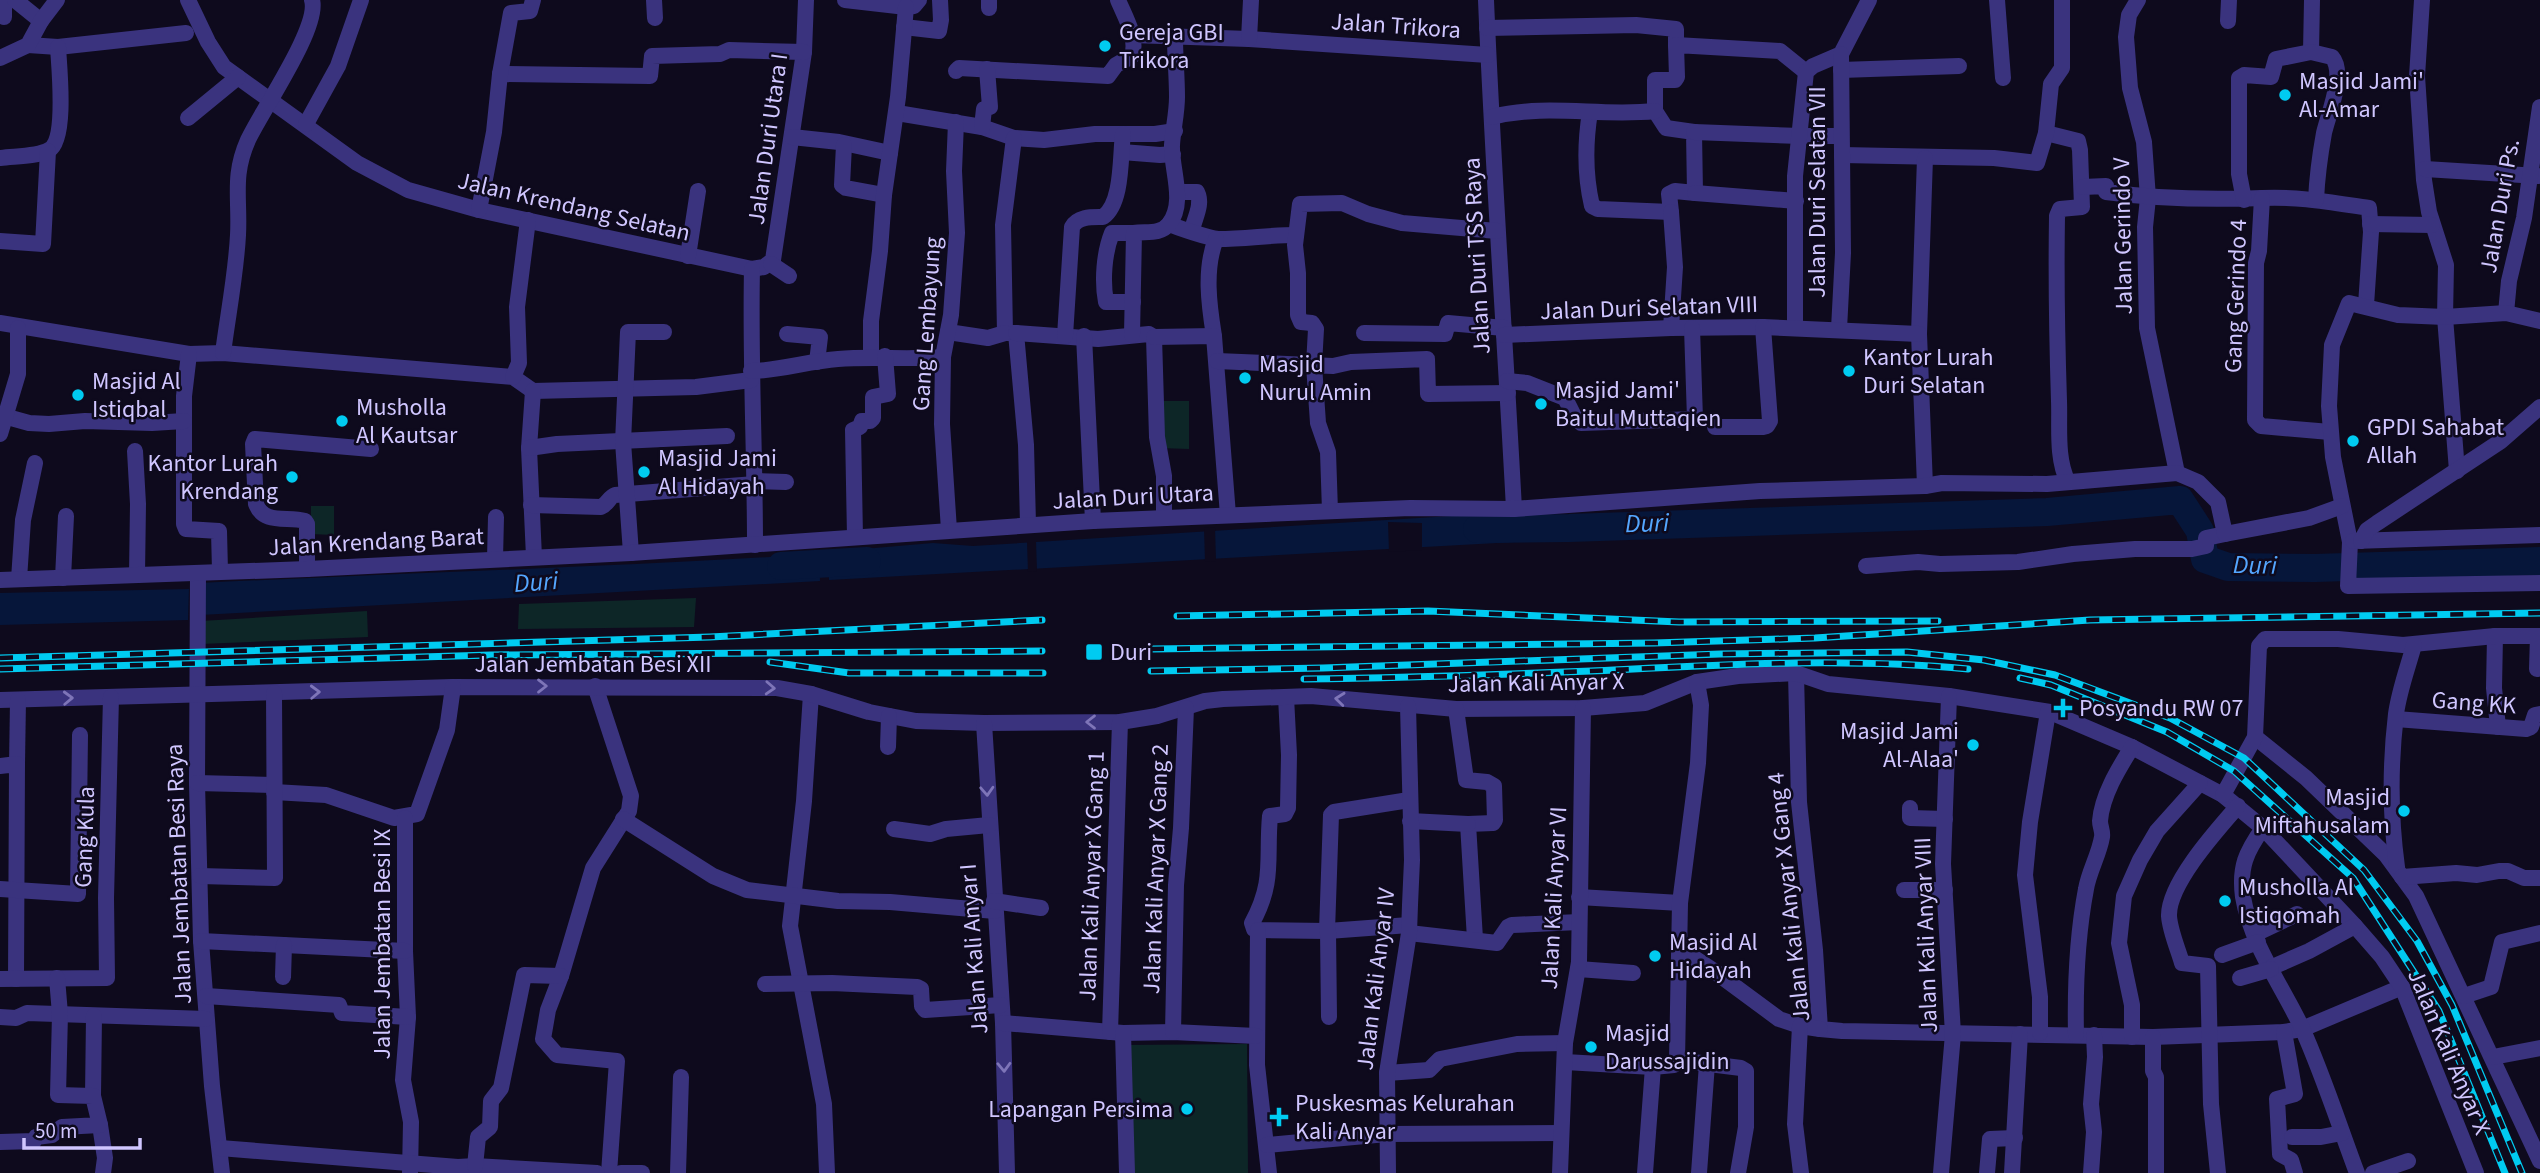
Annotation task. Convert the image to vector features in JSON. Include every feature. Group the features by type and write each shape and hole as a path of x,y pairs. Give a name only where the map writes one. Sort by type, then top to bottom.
{"street":[{"path":"15,0 41,21"},
{"path":"28,45 57,0"},
{"name":"Jalan Krendang Selatan","path":"188,0 224,67 358,163 408,190 479,210 752,269"},
{"path":"223,353 238,235 236,182 240,163 270,98 306,35 312,20 312,0"},
{"path":"306,124 338,66 362,0"},
{"path":"479,210 494,132 500,75 511,13 530,11 533,0"},
{"path":"654,0 655,18"},
{"name":"Jalan Duri Utara I","path":"771,264 804,52 806,0"},
{"path":"845,0 913,4 904,27 897,113 884,195 871,321 888,394 873,397 873,418 870,421 862,421 860,427 853,430 855,537"},
{"path":"904,27 939,31 942,20 940,0"},
{"path":"956,71 959,68 1108,76 1116,65 1132,56 1134,51 1132,35 1118,0"},
{"path":"1249,39 1251,0"},
{"name":"Jalan Duri TSS Raya","path":"1486,0 1514,509"},
{"path":"1841,62 1869,0"},
{"path":"1997,0 2003,78"},
{"path":"1842,155 1994,158 2037,163 2046,133 2051,84 2062,68 2062,0"},
{"name":"Jalan Gerindo V","path":"2138,0 2129,15 2126,37 2130,88 2144,142 2148,198 2145,227 2147,328 2177,473"},
{"path":"2228,21 2229,0"},
{"path":"2311,52 2312,0"},
{"path":"2422,0 2417,76 2426,194 2432,225 2446,265 2445,317 2457,471"},
{"path":"1487,29 1636,25 1676,29 1677,77 1675,80 1655,80 1655,111 1666,128 1694,132 1837,136"},
{"path":"0,58 28,45 58,47 186,33"},
{"name":"Jalan Trikora","path":"1132,35 1249,39 1488,55"},
{"path":"1133,302 1106,302 1105,276 1111,235 1114,232 1159,231 1169,224 1175,211 1175,37"},
{"path":"1676,45 1780,51 1806,72 1813,66 1841,62 1959,66"},
{"path":"0,158 48,151 56,144 61,114 58,47"},
{"path":"500,75 650,76 652,56 720,54 729,50 804,52"},
{"path":"2244,200 2239,174 2239,78 2244,75 2271,77 2276,59 2311,52 2332,57 2337,68 2333,106 2325,128 2320,158 2316,200"},
{"name":"Jalan Duri Selatan VII","path":"1839,329 1843,253 1841,62"},
{"path":"982,127 984,109 990,107 986,69"},
{"name":"Jalan Duri Selatan VIII","path":"1795,328 1796,201 1806,72"},
{"path":"188,118 238,77"},
{"name":"Jalan Duri Ps.","path":"2506,313 2509,281 2534,176 2540,107"},
{"path":"1492,117 1539,109 1627,114 1655,111"},
{"path":"1590,112 1587,174 1592,206 1598,209 1671,212"},
{"path":"897,113 982,127 1014,138 1044,140 1095,134 1155,134 1175,131"},
{"name":"Gang Lembayung","path":"949,530 942,436 943,357 948,332 957,233 954,171 956,122"},
{"path":"1694,132 1695,193"},
{"path":"2046,133 2078,141 2083,187 2082,207 2060,209 2057,216 2056,328 2060,445 2067,482"},
{"path":"1065,335 1072,227 1074,223 1087,217 1103,217 1111,209 1122,164 1123,134"},
{"path":"792,137 831,141 890,153"},
{"path":"1014,138 1003,225 1010,333 1026,445 1028,524"},
{"path":"844,145 842,185 884,195"},
{"path":"0,241 43,244 48,151"},
{"path":"1122,152 1173,154"},
{"path":"1925,158 1919,334 1926,486"},
{"path":"2425,169 2534,176"},
{"path":"2083,187 2106,186 2106,192 2148,198 2262,198"},
{"path":"688,256 698,191"},
{"path":"1177,191 1197,192 1199,195 1200,203 1192,230"},
{"path":"1671,328 1675,267 1669,194 1675,191 1796,201"},
{"name":"Gang Gerindo 4","path":"2330,432 2261,426 2255,419 2256,263 2262,198 2316,200 2369,208 2370,224"},
{"path":"1330,511 1328,452 1319,428 1314,365 1315,324 1303,324 1298,315 1296,235 1302,203 1342,203 1368,214 1402,223 1497,231"},
{"path":"513,377 519,363 517,308 528,220"},
{"path":"1169,224 1216,239 1254,238 1266,234 1296,235"},
{"path":"2366,305 2370,224 2432,225"},
{"path":"1132,335 1134,233"},
{"path":"1216,239 1209,278 1228,515"},
{"path":"755,545 751,376 752,269 771,264 789,276"},
{"path":"2540,321 2506,313 2445,317 2398,315 2366,305 2348,303 2332,345 2330,432 2342,506 2354,544 2348,586 2540,583"},
{"path":"0,323 189,354 223,353 513,377 533,391 696,387 789,365 878,356 920,359 943,357"},
{"name":"Jalan Duri Selatan VIII","path":"1364,332 1444,334 1448,323 1504,332 1763,327 1919,334"},
{"path":"1715,427 1763,427 1770,421 1763,327"},
{"path":"0,434 2,416 18,374 18,328"},
{"path":"1217,361 1333,366 1350,362 1427,359 1428,394 1527,383 1565,398 1574,416 1581,423 1696,419 1692,328"},
{"path":"631,553 623,442 628,331 664,332"},
{"path":"948,332 988,338 1010,333 1114,339 1149,334 1154,337 1214,336"},
{"path":"787,334 820,337 817,362"},
{"path":"1084,336 1093,521"},
{"path":"1154,337 1157,438 1164,476 1164,518"},
{"path":"189,354 184,421 184,524 186,529 219,531 220,571"},
{"path":"533,391 530,448 534,557"},
{"path":"2354,544 2367,530 2501,441 2540,407"},
{"path":"2,416 29,423 49,424 85,421 184,421"},
{"path":"530,448 557,444 727,436"},
{"path":"307,569 305,521 264,517 259,512 256,504 255,439 371,449"},
{"path":"135,451 138,503 137,575"},
{"path":"19,579 23,520 35,463"},
{"path":"2177,473 2198,482 2218,502 2224,534"},
{"name":"Jalan Duri Utara","path":"755,545 1028,524 1410,508 1514,509 1760,491 1926,486 1942,483 2047,484 2177,473"},
{"path":"531,505 601,507 607,505 613,496 786,482"},
{"path":"1866,566 1918,562 1982,564 2135,549 2199,548 2206,538 2309,518 2342,506"},
{"path":"63,578 66,516"},
{"path":"495,559 496,517"},
{"path":"2354,544 2540,535"},
{"name":"Jalan Krendang Barat","path":"0,580 137,575 198,578 220,571 307,569 755,545"},
{"name":"Jalan Jembatan Besi Raya","path":"198,578 197,783 201,941 222,1173"},
{"path":"2495,636 2494,688 2498,727"},
{"path":"2222,795 2255,737 2259,646 2264,639 2338,639 2414,645 2495,636 2539,636 2537,669"},
{"path":"2400,873 2391,799 2396,719 2414,645"},
{"name":"Jalan Kali Anyar X","path":"984,723 1120,722 1157,716 1205,701 1311,696 1456,709 1583,708 1645,703 1697,682 1738,676 1796,673 1828,684 1949,696 2048,712 2132,747 2238,806 2263,828 2355,926 2382,957 2402,988 2476,1173"},
{"name":"Jalan Kali Anyar X Gang 4","path":"1796,673 1799,802 1815,950 1820,1029 2132,1037 2284,1032 2302,1029 2402,988"},
{"path":"1565,1062 1653,1067 1674,1065 1677,1060 1680,903 1698,763 1701,705 1697,682"},
{"path":"595,686 631,796 629,811 593,868 561,976 548,1010 543,1039 557,1055 617,1061 609,1173"},
{"name":"Jalan Jembatan Besi XII","path":"0,700 453,687 777,688 811,694 889,716 984,723"},
{"name":"Jalan Jembatan Besi IX","path":"411,1169 411,1122 403,1080 408,1017 404,818 417,814 433,773 447,730 453,687"},
{"path":"200,876 275,878 274,694"},
{"path":"811,694 804,801 790,926 824,1104 827,1173"},
{"name":"Jalan Kali Anyar VIII","path":"1941,1173 1953,1034 1945,890 1949,696"},
{"name":"Gang Kula","path":"57,978 107,978 106,898 111,697"},
{"path":"1286,697 1288,808 1285,814 1272,815 1269,818 1270,857 1266,892 1252,923 1254,929 1409,929 1497,943 1511,925 1579,922"},
{"path":"18,700 17,764 8,889 8,979 57,978 60,1014 58,1095 93,1096"},
{"name":"Jalan Kali Anyar IV","path":"1388,1173 1387,1073 1409,929 1412,860 1408,706"},
{"name":"Jalan Kali Anyar X Gang 2","path":"1173,1032 1176,886 1185,708"},
{"name":"Jalan Kali Anyar VI","path":"1560,1173 1565,1043 1579,922 1583,708"},
{"path":"1410,821 1493,824 1495,820 1494,786 1487,782 1466,780 1456,709"},
{"path":"2040,1033 2040,998 2025,875 2030,822 2048,712"},
{"name":"Gang KK","path":"2396,719 2526,729 2531,727 2535,715 2540,713"},
{"path":"888,747 889,716"},
{"name":"Jalan Kali Anyar X Gang 1","path":"1120,722 1116,1032 1126,1173"},
{"name":"Jalan Kali Anyar I","path":"984,723 1003,1023 1007,1173"},
{"path":"78,894 80,735"},
{"path":"2255,737 2306,778 2400,873 2416,896 2540,1161"},
{"path":"2076,1035 2079,953 2086,887 2102,836 2100,824 2103,808 2111,785 2132,747"},
{"path":"0,766 17,764"},
{"path":"197,783 326,795 394,818 404,818"},
{"path":"2132,1037 2132,1005 2119,943 2124,897 2140,860 2157,831 2200,783"},
{"path":"1329,1017 1327,931 1331,815 1334,811 1409,800"},
{"path":"2218,1173 2211,1104 2208,966 2182,963 2169,913 2190,866 2238,806"},
{"path":"1910,808 1910,818 1945,820"},
{"path":"623,819 713,876 747,890 838,901 1041,908"},
{"path":"1468,824 1475,939"},
{"path":"894,829 930,834 946,829 989,825"},
{"path":"2263,828 2246,852 2242,869 2243,896 2249,920 2270,968 2302,1029 2357,1173"},
{"path":"2400,873 2477,875 2508,871 2524,878 2540,878"},
{"path":"8,889 106,898"},
{"path":"1904,890 1945,890"},
{"path":"1579,897 1680,903"},
{"path":"2222,955 2297,914"},
{"path":"2240,978 2309,951 2355,926"},
{"path":"1258,930 1256,1065 1269,1173"},
{"path":"2464,996 2491,987 2502,942 2540,933"},
{"path":"201,941 405,951"},
{"path":"283,977 284,945"},
{"path":"1679,948 1779,1019 1820,1029"},
{"path":"1574,964 1633,973"},
{"path":"475,1166 478,1137 490,1127 491,1101 501,1088 524,975 561,976"},
{"path":"765,984 917,986 921,989 922,1006 925,1010 1001,1005"},
{"path":"205,996 339,1005 342,1013 408,1017"},
{"path":"0,1017 16,1018 27,1013 206,1018"},
{"path":"94,1016 93,1096 104,1158 103,1173 96,1173"},
{"path":"1003,1023 1116,1032 1256,1036"},
{"path":"1800,1026 1795,1124 1801,1173"},
{"path":"2284,1032 2295,1093 2277,1099 2280,1154 2291,1160 2295,1173"},
{"path":"2012,1173 2020,1034"},
{"path":"2091,1173 2094,1132 2091,1104 2094,1035"},
{"path":"2153,1037 2152,1071 2156,1077 2156,1173"},
{"path":"1387,1073 1429,1070 1440,1059 1517,1044 1565,1043"},
{"path":"2493,1057 2540,1048"},
{"path":"1677,1060 1746,1071 1746,1127 1738,1173"},
{"path":"1699,1173 1707,1063"},
{"path":"1645,1173 1653,1067"},
{"path":"678,1173 681,1077"},
{"path":"0,1142 34,1141 36,1137 52,1135 62,1127 100,1125"},
{"path":"1267,1144 1387,1134 1561,1133"},
{"path":"2292,1138 2342,1133"},
{"path":"1987,1173 1990,1139 2015,1138"},
{"path":"220,1148 411,1169 458,1170 475,1166 597,1173"},
{"path":"2373,1173 2409,1161"},
{"path":"621,1173 642,1173"}],"green space":[{"path":"1160,401 1189,401 1189,449 1160,448"},
{"path":"311,506 334,506 334,535 311,534"},
{"path":"696,598 694,627 518,629 519,604"},
{"path":"367,611 368,637 201,644 201,621"},
{"name":"Lapangan Persima","path":"1247,1044 1248,1173 1126,1173 1125,1045"}],"water":[{"path":"1515,512 1515,542 829,580 828,552 933,543 973,546"},
{"path":"819,554 820,581 200,615 200,583"},
{"path":"189,589 188,620 0,625 0,593"}],"pier":[{"path":"1388,522 1422,523 1422,550 1389,552"},
{"path":"1215,527 1216,561 1205,562 1204,528"},
{"path":"1027,542 1036,542 1037,571 1028,572"}],"waterway":[{"name":"Duri","path":"1477,529 2047,512 2180,500 2200,531 2205,559 2228,567 2315,568 2540,561"},
{"name":"Duri","path":"781,566 867,561"}],"railway":[{"path":"1177,616 1428,611 1679,622 1938,621"},
{"path":"1151,649 1654,643 1815,638 2090,620 2540,613"},
{"path":"0,658 710,637 1042,620"},
{"path":"0,669 491,655 1042,651"},
{"path":"1151,671 1323,668 1720,654 1907,652 1984,660 2055,675 2170,718 2244,758 2364,870 2417,941 2452,1005 2522,1173"},
{"path":"770,662 849,673 1043,673"},
{"path":"1304,679 1780,663 1874,663 1968,669"},
{"path":"2020,678 2051,685 2167,732 2234,771 2353,878 2439,1011 2505,1173"}],"place":[{"name":"Gereja GBI Trikora","path":"1105,46"},
{"name":"Masjid Jami' Al-Amar","path":"2285,95"},
{"name":"Kantor Lurah Duri Selatan","path":"1849,371"},
{"name":"Masjid Nurul Amin","path":"1245,378"},
{"name":"Masjid Al Istiqbal","path":"78,395"},
{"name":"Masjid Jami' Baitul Muttaqien","path":"1541,404"},
{"name":"Musholla Al Kautsar","path":"342,421"},
{"name":"GPDI Sahabat Allah","path":"2353,441"},
{"name":"Masjid Jami Al Hidayah","path":"644,472"},
{"name":"Kantor Lurah Krendang","path":"292,477"},
{"name":"Duri","path":"1094,652"},
{"name":"Posyandu RW 07","path":"2063,708"},
{"name":"Masjid Jami Al-Alaa'","path":"1973,745"},
{"name":"Masjid Miftahusalam","path":"2404,811"},
{"name":"Musholla Al Istiqomah","path":"2225,901"},
{"name":"Masjid Al Hidayah","path":"1655,956"},
{"name":"Masjid Darussajidin","path":"1591,1047"},
{"name":"Lapangan Persima","path":"1187,1109"},
{"name":"Puskesmas Kelurahan Kali Anyar","path":"1279,1117"}]}
